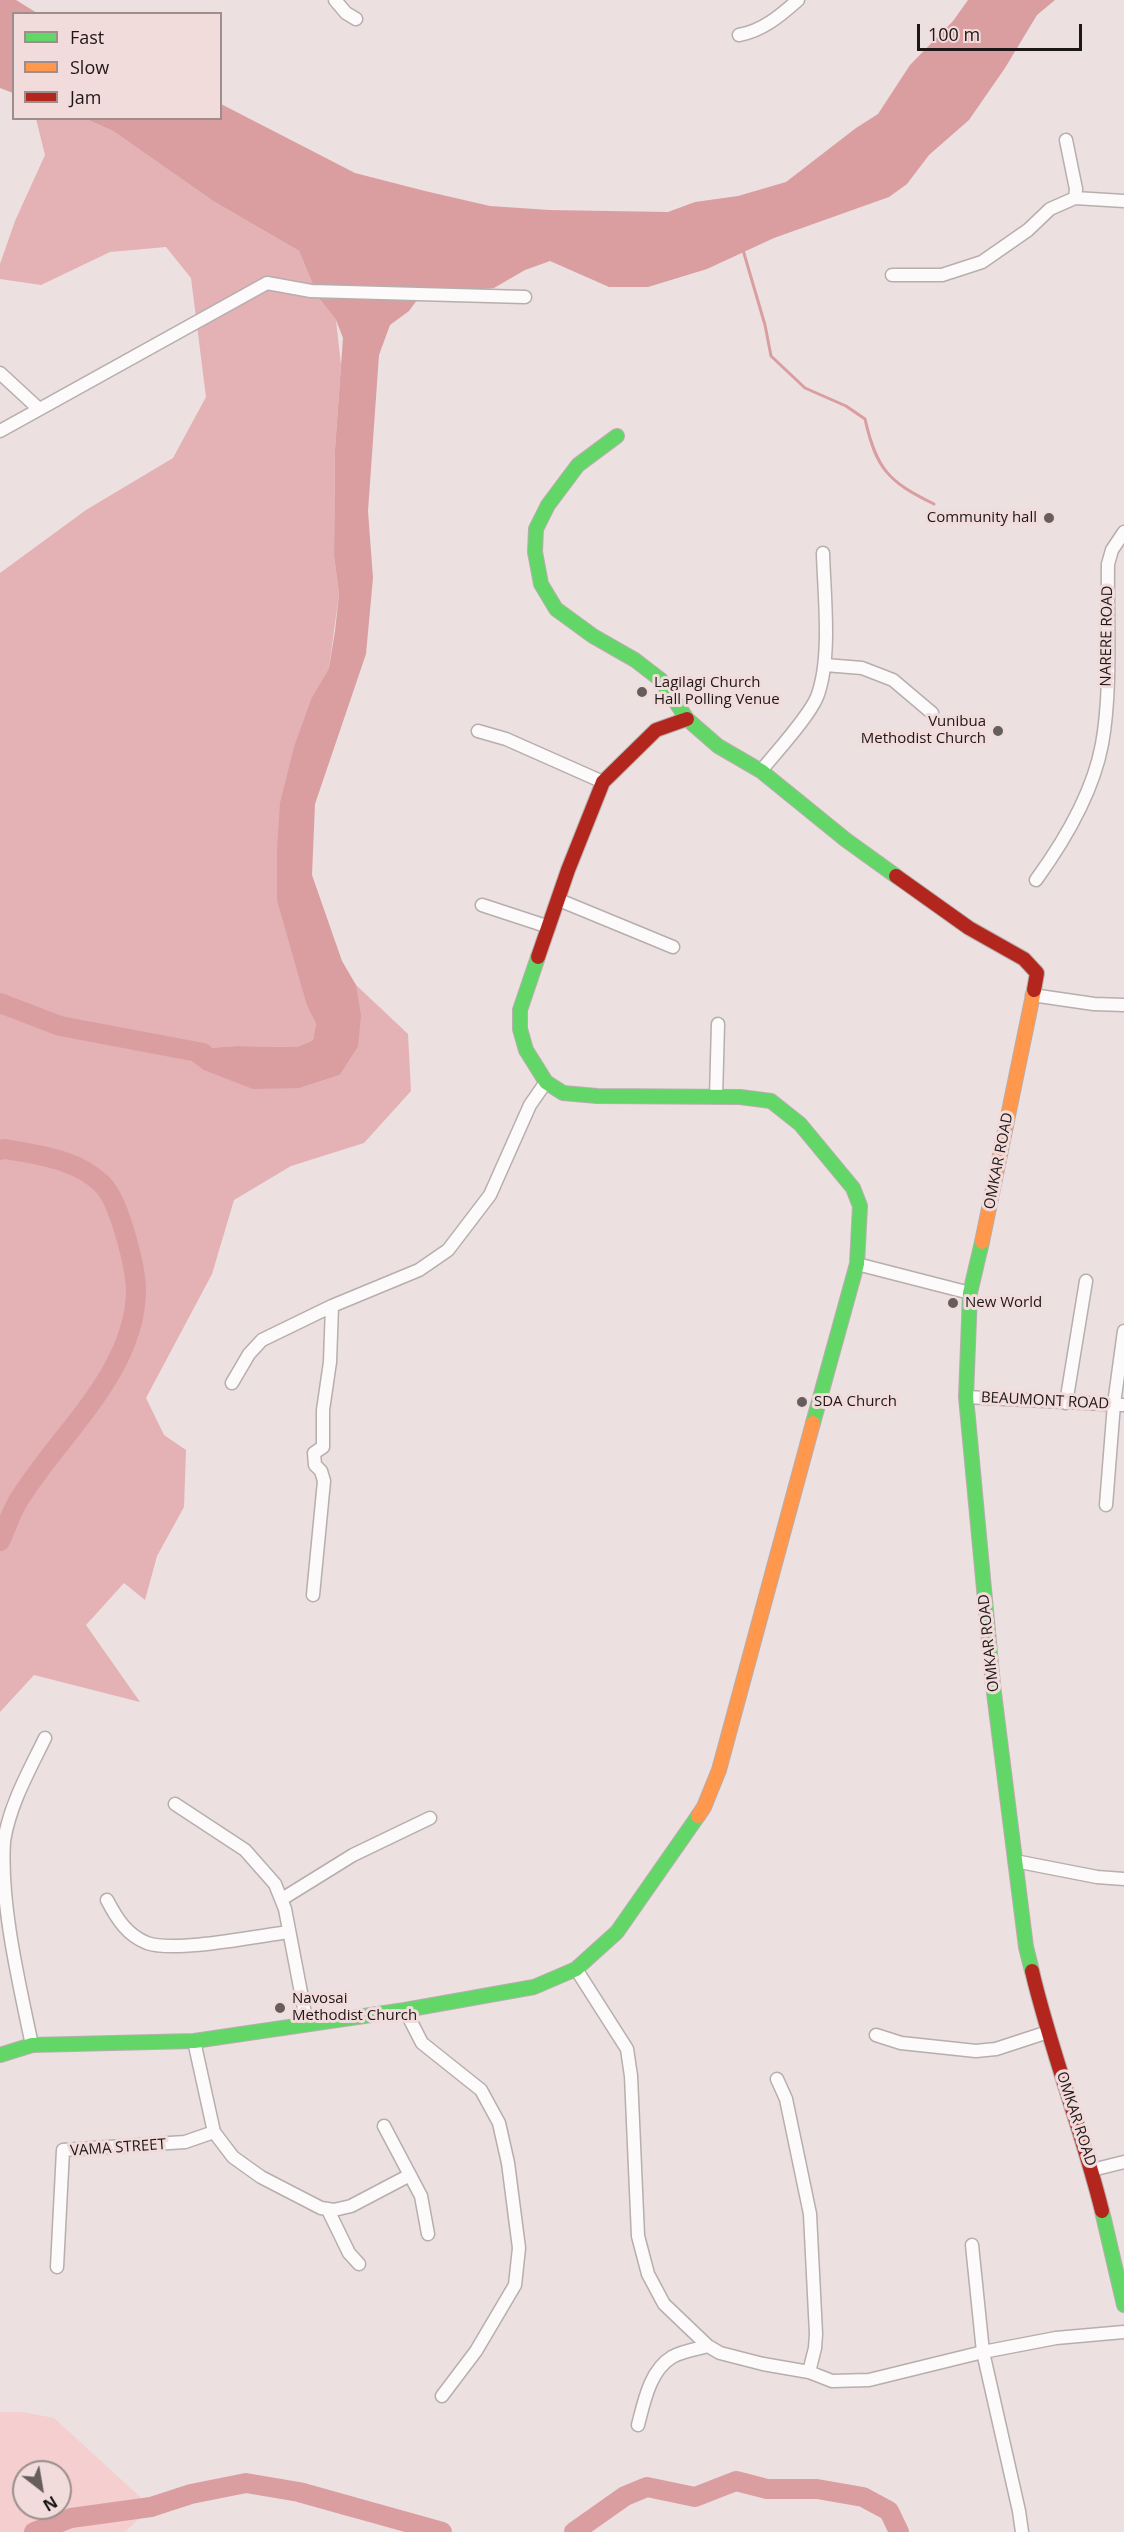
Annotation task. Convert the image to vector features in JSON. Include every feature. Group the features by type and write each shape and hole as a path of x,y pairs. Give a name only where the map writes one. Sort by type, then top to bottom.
{"street":[{"path":"335,0 346,14 356,19"},
{"path":"739,35 754,32 781,15 798,0"},
{"path":"1066,140 1076,189 1075,198"},
{"path":"892,275 942,275 982,262 1028,230 1050,209 1075,198 1124,201"},
{"path":"0,431 267,283 311,291 405,293 422,296 472,294 525,297"},
{"path":"0,373 39,409"},
{"path":"617,436 578,465 548,505 536,529 535,552 541,584 556,609 593,636 635,660 661,680 687,719 718,746 761,771 791,735 816,698 825,665 823,553"},
{"name":"NARERE ROAD","path":"1036,880 1057,851 1093,778 1102,744 1106,706 1108,564 1112,550 1124,532"},
{"path":"825,665 862,668 893,680 932,713"},
{"path":"0,2055 32,2045 194,2041 405,2010 534,1987 576,1969 617,1932 704,1807 719,1770 777,1550 857,1264 860,1206 853,1188 827,1154 800,1124 771,1101 740,1097 597,1096 563,1093 546,1082 526,1050 520,1029 520,1010 568,870 603,783 656,730 687,719"},
{"path":"478,731 506,739 603,783"},
{"name":"OMKAR ROAD","path":"761,771 846,840 969,928 1024,960 1037,973 984,1235 970,1293 966,1398 993,1685 1026,1947 1048,2032 1092,2170 1124,2305"},
{"path":"559,900 673,947"},
{"path":"482,905 549,927"},
{"path":"1032,995 1094,1004 1124,1005"},
{"path":"716,1097 718,1024"},
{"path":"232,1383 249,1354 262,1340 332,1306 419,1270 448,1250 490,1195 530,1105 546,1082"},
{"path":"857,1264 970,1293"},
{"path":"1066,1403 1086,1281"},
{"path":"313,1595 324,1481 313,1459 314,1453 323,1447 323,1410 330,1362 332,1306"},
{"path":"1106,1505 1119,1405 1124,1331"},
{"name":"BEAUMONT ROAD","path":"966,1398 1119,1405"},
{"path":"32,2045 5,1919 2,1873 4,1841 12,1808 45,1738"},
{"path":"175,1804 245,1850 269,1877 282,1899 307,2024"},
{"path":"282,1899 352,1855 430,1818"},
{"path":"1016,1861 1096,1877 1124,1879"},
{"path":"107,1900 117,1920 128,1931 148,1943 176,1946 289,1932"},
{"path":"576,1969 627,2049 631,2076 638,2236 648,2274 664,2304 708,2346 720,2353 809,2372 832,2381 869,2380 983,2352 1056,2338 1124,2332"},
{"path":"405,2010 422,2043 481,2090 499,2123 509,2174 519,2248 515,2285 476,2351 442,2396"},
{"path":"876,2035 902,2043 976,2051 996,2049 1048,2032"},
{"path":"194,2041 213,2132 233,2157 261,2177 328,2210 351,2206 410,2175"},
{"path":"777,2079 786,2099 810,2214 816,2334 809,2372"},
{"path":"384,2126 421,2196 428,2234"},
{"name":"VAMA STREET","path":"57,2267 63,2150 185,2142 213,2132"},
{"path":"1092,2170 1124,2162"},
{"path":"328,2210 349,2253 359,2264"},
{"path":"972,2245 983,2352 1022,2532"},
{"path":"638,2425 647,2392 664,2362 680,2354 708,2346"}],"shaded area":[{"path":"0,0 16,0 35,12 12,12 12,93 0,88"},
{"path":"968,0 1055,0 1037,15 1005,68 969,120 929,155 907,184 889,197 774,238 707,269 648,287 609,287 550,261 525,270 494,288 420,296 409,311 390,325 379,355 368,511 373,578 366,654 315,804 312,875 342,961 356,985 361,1015 358,1047 340,1075 300,1088 253,1089 204,1070 177,1050 237,1046 297,1047 313,1040 316,1024 307,1006 277,900 277,850 280,803 294,747 312,697 329,668 335,631 339,594 334,556 335,449 343,338 336,320 318,297 299,251 213,201 113,131 88,120 222,120 222,105 355,173 425,191 490,206 549,210 668,212 695,202 738,196 786,182 856,128 878,114 910,65 953,21"},
{"path":"36,120 88,120 113,131 213,201 299,251 318,297 336,320 341,365 335,449 334,556 339,594 329,668 312,697 294,955 307,1006 316,1024 313,1040 297,1047 237,1046 178,1050 300,1088 340,1075 358,1047 356,985 408,1034 411,1091 364,1143 291,1166 234,1200 212,1274 146,1398 164,1435 186,1450 184,1507 157,1556 145,1600 124,1583 86,1625 140,1702 34,1675 0,1712 0,573 86,510 173,458 206,397 191,278 166,247 110,252 41,285 0,279 0,264 15,221 45,155"},
{"path":"0,2412 22,2412 54,2418 151,2507 125,2532 0,2532"}],"waterway":[{"path":"743,250 765,325 771,356 805,388 846,406 865,419 874,450 886,472 905,488 934,504"},
{"path":"0,1003 60,1026 203,1053"},
{"path":"0,1150 31,1153 56,1159 81,1169 102,1184 119,1214 131,1254 136,1291 132,1321 122,1350 108,1377 91,1403 33,1478 15,1508 0,1541"},
{"path":"574,2532 625,2496 647,2487 695,2497 736,2481 767,2489 817,2489 863,2497 889,2511 899,2532"},
{"path":"34,2532 71,2518 151,2507 191,2494 246,2483 299,2492 442,2532"}],"traffic: fast":[{"path":"617,436 578,465 548,505 536,529 535,552 541,584 556,609 593,636 635,660 661,680 687,719 718,746 761,771 846,840 896,876"},
{"path":"538,957 520,1010 520,1029 526,1050 546,1082 563,1093 597,1096 740,1097 771,1101 800,1124 853,1188 860,1206 857,1264 813,1423"},
{"path":"982,1242 970,1293 966,1397 993,1685 1026,1947 1032,1971"},
{"path":"0,2055 32,2045 194,2041 405,2010 534,1987 576,1969 617,1932 698,1816"},
{"path":"1102,2211 1124,2305"}],"traffic: slow":[{"path":"982,1242 1034,990"},
{"path":"698,1816 719,1770 813,1423"}],"traffic: jam":[{"path":"538,957 568,870 603,782 656,730 687,719"},
{"path":"896,876 969,928 1024,959 1037,973 1034,990"},
{"path":"1032,1971 1102,2211"}],"place":[{"name":"Community hall","path":"1049,518"},
{"name":"Lagilagi Church Hall Polling Venue","path":"642,692"},
{"name":"Vunibua Methodist Church","path":"998,731"},
{"name":"New World","path":"953,1303"},
{"name":"SDA Church","path":"802,1402"},
{"name":"Navosai Methodist Church","path":"280,2008"}]}
